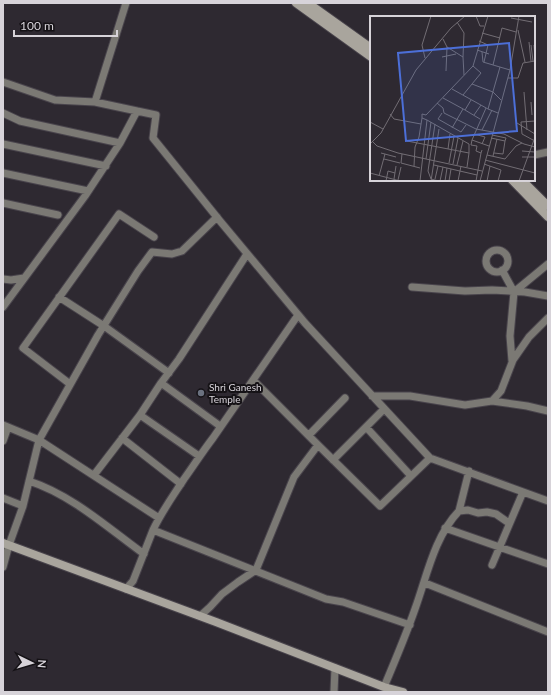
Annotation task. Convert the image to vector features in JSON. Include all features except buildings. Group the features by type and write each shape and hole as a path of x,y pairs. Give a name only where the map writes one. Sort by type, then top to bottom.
{"street":[{"path":"95,102 126,3"},
{"path":"296,3 370,56"},
{"path":"308,3 370,47"},
{"path":"3,82 55,100 95,102 156,115 153,138 298,315 430,458 548,501"},
{"path":"4,304 106,166 137,111"},
{"path":"3,113 20,121 120,143"},
{"path":"3,144 106,166"},
{"path":"535,155 548,152"},
{"path":"3,173 88,191"},
{"path":"513,181 548,217"},
{"path":"523,181 548,206"},
{"path":"3,203 58,216"},
{"path":"70,384 23,348 119,214 154,237"},
{"path":"3,567 6,544 23,506 39,440 104,326 138,271 152,252 172,254 182,251 217,217"},
{"path":"94,475 140,415 247,254"},
{"path":"514,292 548,264"},
{"path":"502,270 514,292 510,336 512,361"},
{"path":"3,279 11,280 24,278"},
{"path":"412,286 514,292 548,296"},
{"path":"59,297 104,326 169,373"},
{"path":"126,589 133,581 159,518 199,456 298,315"},
{"path":"492,401 501,391 512,361 530,337 548,318"},
{"path":"253,380 380,506 430,458"},
{"path":"161,383 220,426"},
{"path":"372,396 410,396 465,405 492,401 548,410"},
{"path":"309,435 345,398"},
{"path":"333,460 384,409"},
{"path":"140,415 199,456"},
{"path":"3,440 5,426 39,440 159,518"},
{"path":"366,427 411,476"},
{"path":"122,438 181,484"},
{"path":"200,616 232,586 256,570 294,477 318,445"},
{"path":"384,687 410,625 439,541 449,521 459,511 469,471"},
{"path":"29,481 45,486 65,496 144,554"},
{"path":"492,565 523,492"},
{"path":"3,498 23,506"},
{"path":"459,511 468,510 478,513 487,512 496,514 509,523"},
{"path":"445,528 548,564"},
{"path":"154,530 326,598 343,602 410,625"},
{"path":"6,544 200,616 384,687 403,692"},
{"path":"425,583 548,632"},
{"path":"334,692 335,668"}],"place":[{"name":"Shri Ganesh Temple","path":"201,393"}]}
